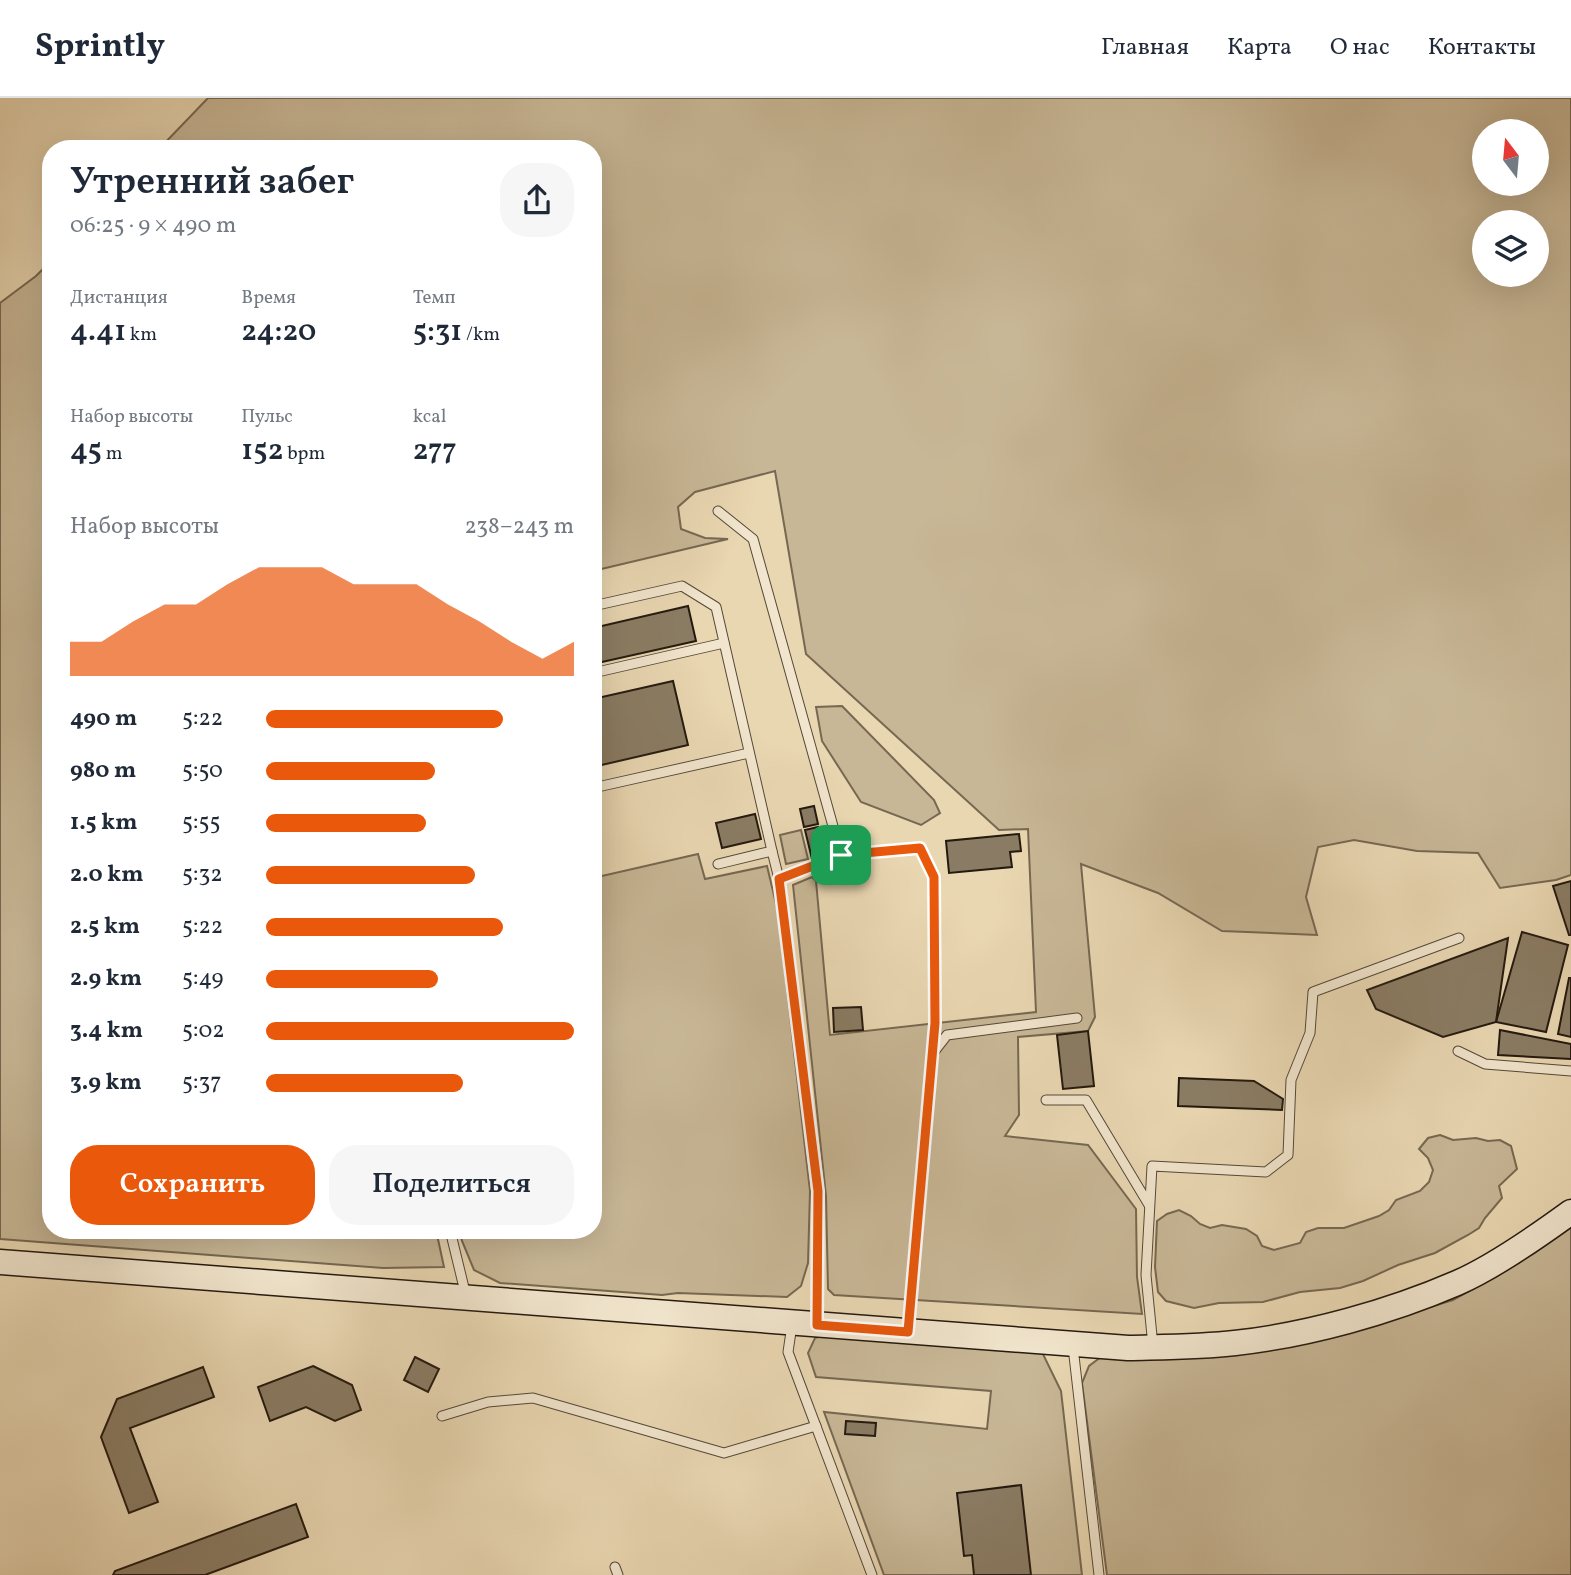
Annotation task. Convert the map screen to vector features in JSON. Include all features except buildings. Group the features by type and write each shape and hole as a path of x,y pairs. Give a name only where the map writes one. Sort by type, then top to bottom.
{"street":[{"path":"0,1262 908,1332 1153,1348 1235,1343 1294,1333 1366,1315 1459,1282 1495,1263 1571,1212"}],"lane":[{"path":"718,512 753,539 841,855"},
{"path":"602,604 682,586 716,607 779,879 818,1191 817,1325"},
{"path":"602,671 724,643"},
{"path":"602,786 749,752"},
{"path":"779,879 841,855 920,848 934,877 935,1023 908,1332"},
{"path":"718,864 772,851"},
{"path":"1153,1348 1146,1275 1152,1166 1266,1172 1288,1155 1291,1080 1310,1033 1312,992 1459,938"},
{"path":"933,1053 947,1035 1077,1018"},
{"path":"1458,1051 1485,1064 1571,1071"},
{"path":"1046,1100 1086,1100 1150,1206"},
{"path":"452,1239 466,1296"},
{"path":"792,1323 788,1352 872,1575"},
{"path":"1072,1344 1099,1575"},
{"path":"442,1416 488,1402 533,1398 724,1452 816,1426"}],"shaded area":[{"path":"208,98 1571,98 1571,875 1556,880 1500,888 1478,853 1417,851 1354,840 1318,847 1306,897 1317,935 1222,931 1158,893 1081,864 1095,1017 1088,1031 1018,1037 1019,1115 1005,1136 1088,1145 1136,1209 1137,1277 1142,1314 834,1295 828,1289 826,1196 793,885 812,877 816,881 830,1035 1036,1012 1028,829 999,830 806,654 775,471 695,492 678,507 681,529 705,538 728,539 602,569 602,140 168,140"},
{"path":"42,270 42,1239 438,1239 444,1267 383,1268 0,1239 0,303"},
{"path":"842,706 934,800 940,813 921,825 861,802 822,741 816,707"},
{"path":"801,830 808,859 786,864 780,835"},
{"path":"698,854 705,879 767,866 778,912 810,1191 808,1263 801,1286 787,1297 678,1293 662,1295 500,1283 474,1270 461,1239 602,1239 602,876"},
{"path":"1440,1135 1453,1140 1500,1140 1511,1146 1517,1169 1499,1186 1502,1198 1479,1228 1468,1235 1435,1253 1340,1288 1300,1292 1263,1302 1219,1303 1194,1308 1166,1301 1158,1292 1155,1267 1157,1221 1167,1214 1179,1210 1210,1228 1222,1225 1246,1229 1257,1236 1262,1246 1274,1250 1300,1243 1306,1232 1318,1228 1344,1228 1379,1216 1389,1210 1396,1200 1420,1191 1429,1182 1433,1170 1428,1158 1419,1149 1428,1138"},
{"path":"1571,1226 1571,1575 1107,1575 1082,1383 1089,1366 1101,1357 1364,1327 1453,1300 1519,1263"},
{"path":"822,1336 1041,1350 1061,1391 1082,1575 884,1575 824,1412 987,1429 991,1391 816,1377 808,1353 815,1338"}],"route":[{"path":"920,848 934,877 935,1023 908,1332 817,1325 818,1191 779,879 841,855 920,848"}]}
